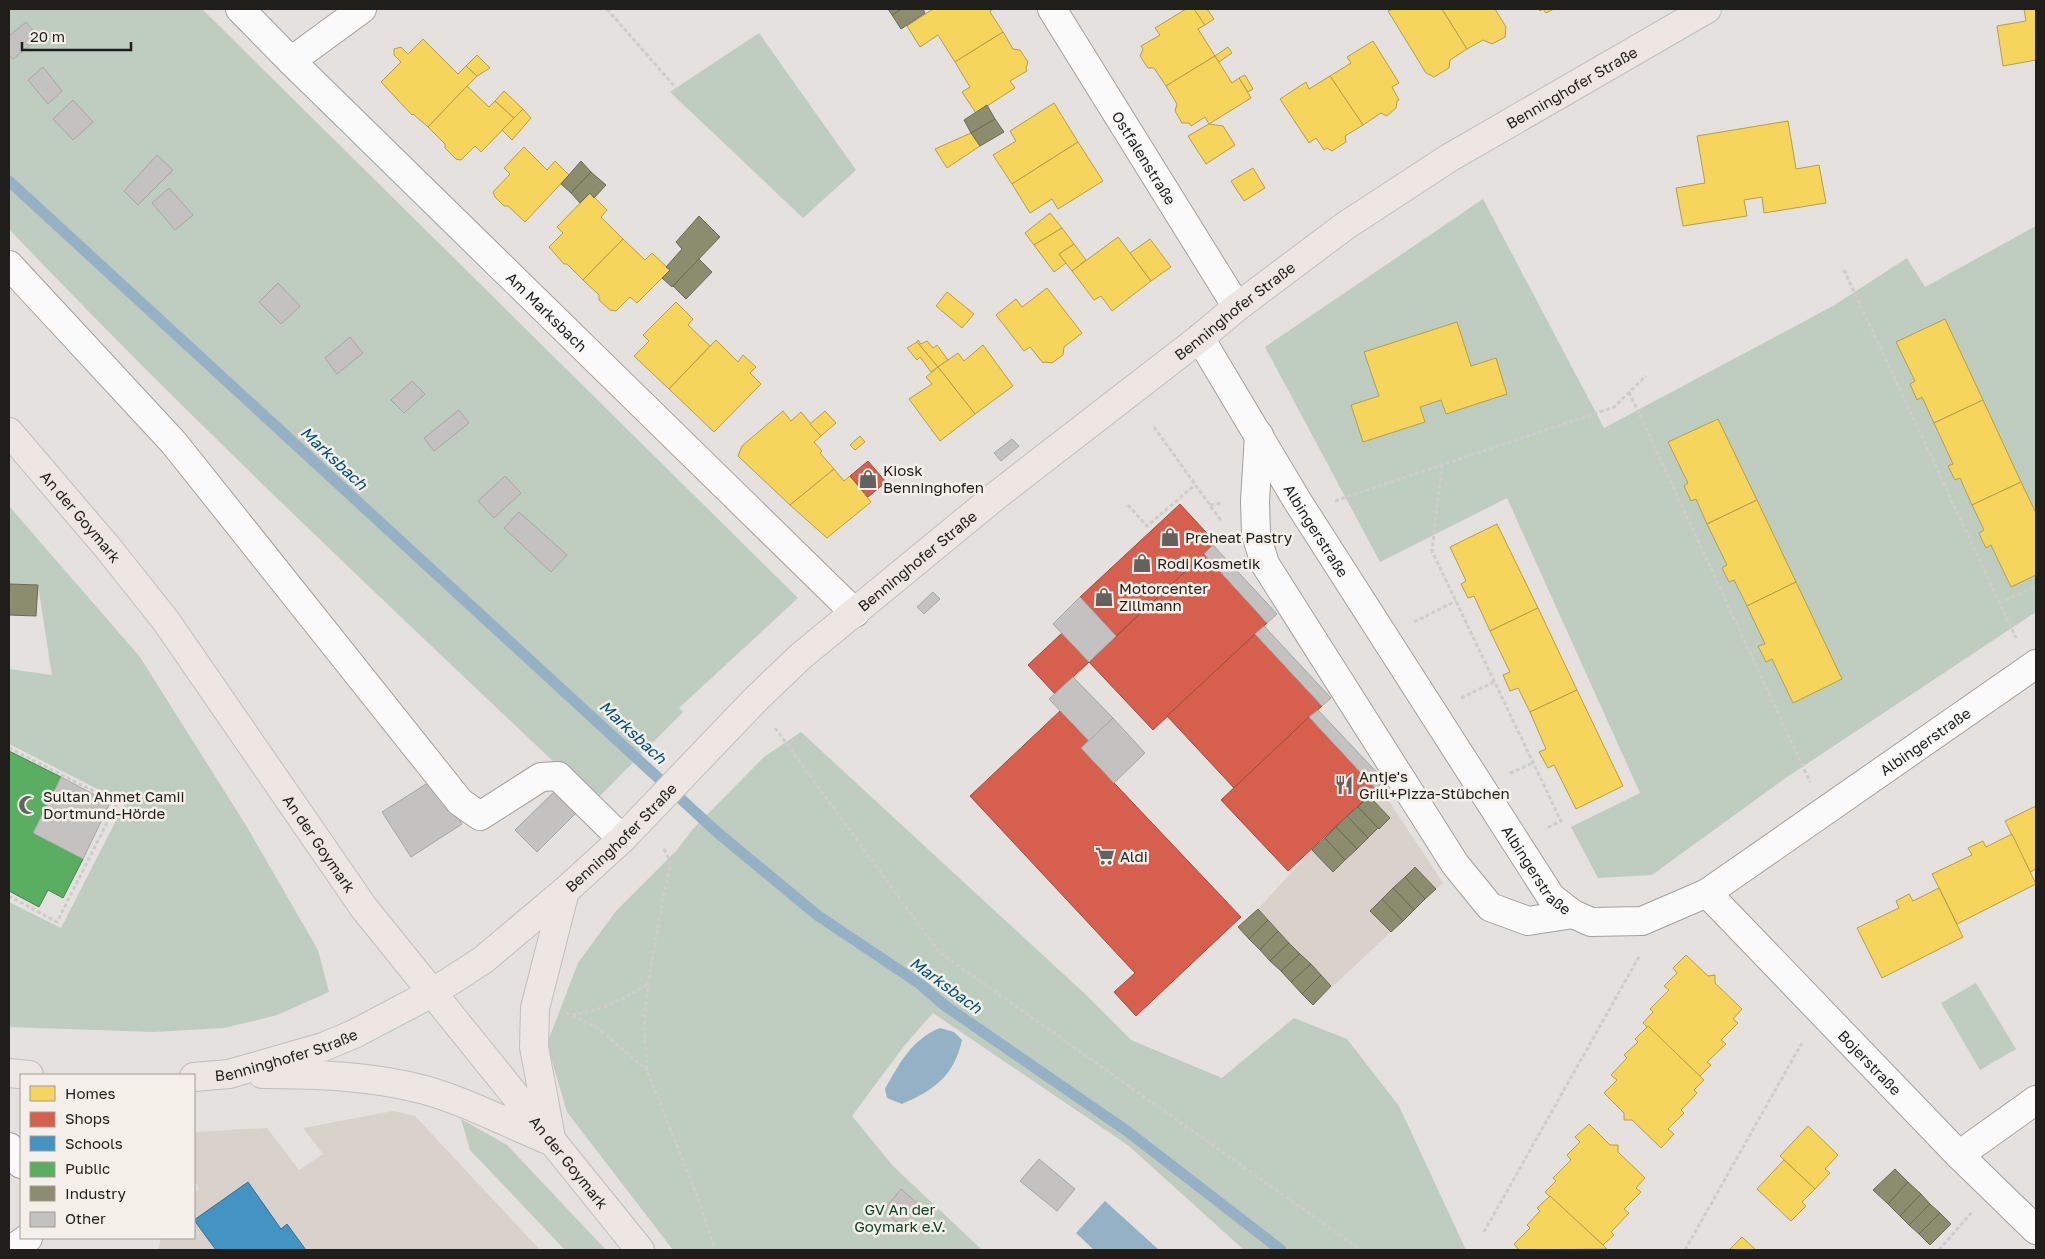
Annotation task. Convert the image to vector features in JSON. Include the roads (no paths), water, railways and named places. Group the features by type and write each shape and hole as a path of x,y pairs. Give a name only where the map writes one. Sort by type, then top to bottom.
{"main road":[{"name":"Benninghofer Straße","path":"195,1077 229,1074 322,1047 379,1021 432,993 483,960 565,891 622,839 756,699 801,656 997,495 1200,338 1237,307 1345,226 1449,158 1707,9"},
{"name":"An der Goymark","path":"9,432 108,548 166,621 352,892 640,1250"},
{"path":"552,1142 534,1047 535,1008 565,891"},
{"path":"229,1074 320,1074 392,1083 425,1090 466,1105 552,1142"}],"street":[{"name":"Am Marksbach","path":"240,9 855,613"},
{"path":"291,61 362,9"},
{"name":"Ostfalenstraße","path":"1052,9 1237,307"},
{"path":"9,265 174,443 460,802 480,816 541,777 558,776 622,839"},
{"name":"Albingerstraße","path":"1200,338 1298,502 1552,897 1573,914 1591,922 1642,921 1707,893 2033,666"},
{"path":"1259,435 1255,501 1256,534 1265,564 1456,864 1490,907 1528,921 1573,914"},
{"name":"Bojerstraße","path":"1707,893 1959,1155 2036,1230"},
{"path":"1959,1155 2036,1100"},
{"path":"9,1147 20,1163"},
{"path":"11,1250 27,1239"}],"water":[{"path":"940,1028 954,1032 962,1040 954,1063 948,1072 933,1087 902,1104 887,1098 885,1089 907,1053 922,1039"},
{"path":"1105,1201 1159,1250 1094,1250 1076,1233"}],"waterway":[{"name":"Marksbach","path":"9,181 718,833 817,915 920,984 944,1005 1127,1131 1281,1250"}],"place":[{"name":"Kiosk Benninghofen","path":"868,479"},
{"name":"Preheat Pastry","path":"1170,537"},
{"name":"Rodi Kosmetik","path":"1142,563"},
{"name":"Motorcenter Zillmann","path":"1104,597"},
{"name":"Antje's Grill+Pizza-Stübchen","path":"1344,785"},
{"name":"Sultan Ahmet Camii Dortmund-Hörde","path":"28,805"},
{"name":"Aldi","path":"1105,856"}],"park label":[{"name":"GV An der Goymark e.V.","path":"900,1218"}]}
